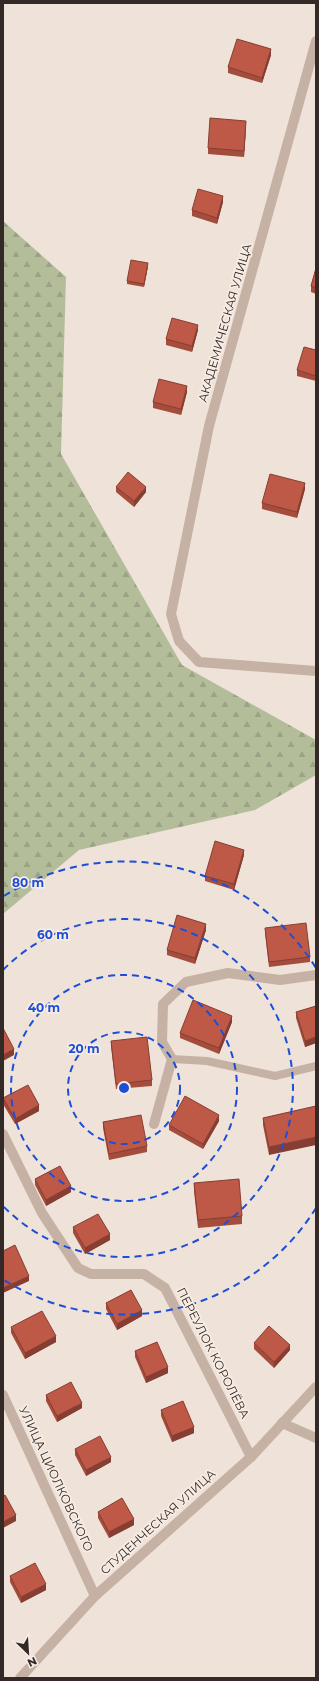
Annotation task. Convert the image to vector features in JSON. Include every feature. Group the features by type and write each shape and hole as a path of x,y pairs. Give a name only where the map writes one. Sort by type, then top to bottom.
{"street":[{"name":"АКАДЕМИЧЕСКАЯ УЛИЦА","path":"316,41 314,61 209,426 171,614 179,641 200,662 316,671"},
{"path":"154,1124 172,1059 162,1042 163,1004 186,982 228,973 280,980 316,974"},
{"name":"ПЕРЕУЛОК КОРОЛЁВА","path":"3,1134 42,1213 78,1268 91,1274 144,1274 165,1288 251,1456"},
{"name":"СТУДЕНЧЕСКАЯ УЛИЦА","path":"20,1678 95,1596 251,1456 316,1387"},
{"name":"УЛИЦА ЦИОЛКОВСКОГО","path":"3,1395 95,1596"},
{"path":"282,1423 316,1438"}],"lane":[{"path":"172,1059 207,1061 275,1076 316,1066"}],"green space":[{"path":"3,221 66,277 61,454 182,665 316,740 316,775 255,810 79,850 3,914"}],"building":[{"path":"237,39 271,49 262,78 228,67"},
{"path":"210,118 246,121 244,151 208,148"},
{"path":"198,189 223,196 217,218 192,210"},
{"path":"131,260 148,263 144,284 127,281"},
{"path":"316,268 316,288 311,286"},
{"path":"172,318 198,325 192,346 166,339"},
{"path":"304,347 316,350 316,376 297,370"},
{"path":"159,379 187,386 181,409 153,402"},
{"path":"128,472 146,487 134,501 116,487"},
{"path":"270,474 305,483 297,512 262,503"},
{"path":"215,841 244,850 234,884 205,876"},
{"path":"177,915 206,924 195,958 167,950"},
{"path":"306,923 310,957 269,962 265,928"},
{"path":"193,1000 232,1016 219,1048 180,1033"},
{"path":"316,1006 316,1037 305,1041 296,1012"},
{"path":"3,1028 14,1049 3,1055"},
{"path":"147,1037 152,1080 116,1084 111,1041"},
{"path":"28,1085 39,1105 15,1119 3,1098"},
{"path":"185,1096 219,1115 203,1144 169,1125"},
{"path":"316,1106 316,1137 269,1147 263,1118"},
{"path":"141,1115 147,1146 109,1154 103,1122"},
{"path":"60,1166 71,1186 46,1200 35,1179"},
{"path":"239,1179 242,1216 198,1220 194,1183"},
{"path":"98,1214 110,1234 85,1248 73,1227"},
{"path":"15,1245 29,1276 3,1288 3,1251"},
{"path":"131,1290 142,1310 117,1324 106,1303"},
{"path":"42,1311 56,1336 25,1353 11,1327"},
{"path":"269,1326 290,1345 274,1362 254,1343"},
{"path":"157,1342 168,1367 146,1377 135,1351"},
{"path":"71,1382 82,1403 57,1416 46,1395"},
{"path":"183,1401 194,1427 172,1436 161,1410"},
{"path":"100,1436 111,1457 86,1470 75,1449"},
{"path":"5,1495 16,1515 3,1522 3,1496"},
{"path":"122,1498 134,1519 109,1532 98,1512"},
{"path":"35,1563 46,1584 21,1597 10,1576"}]}
